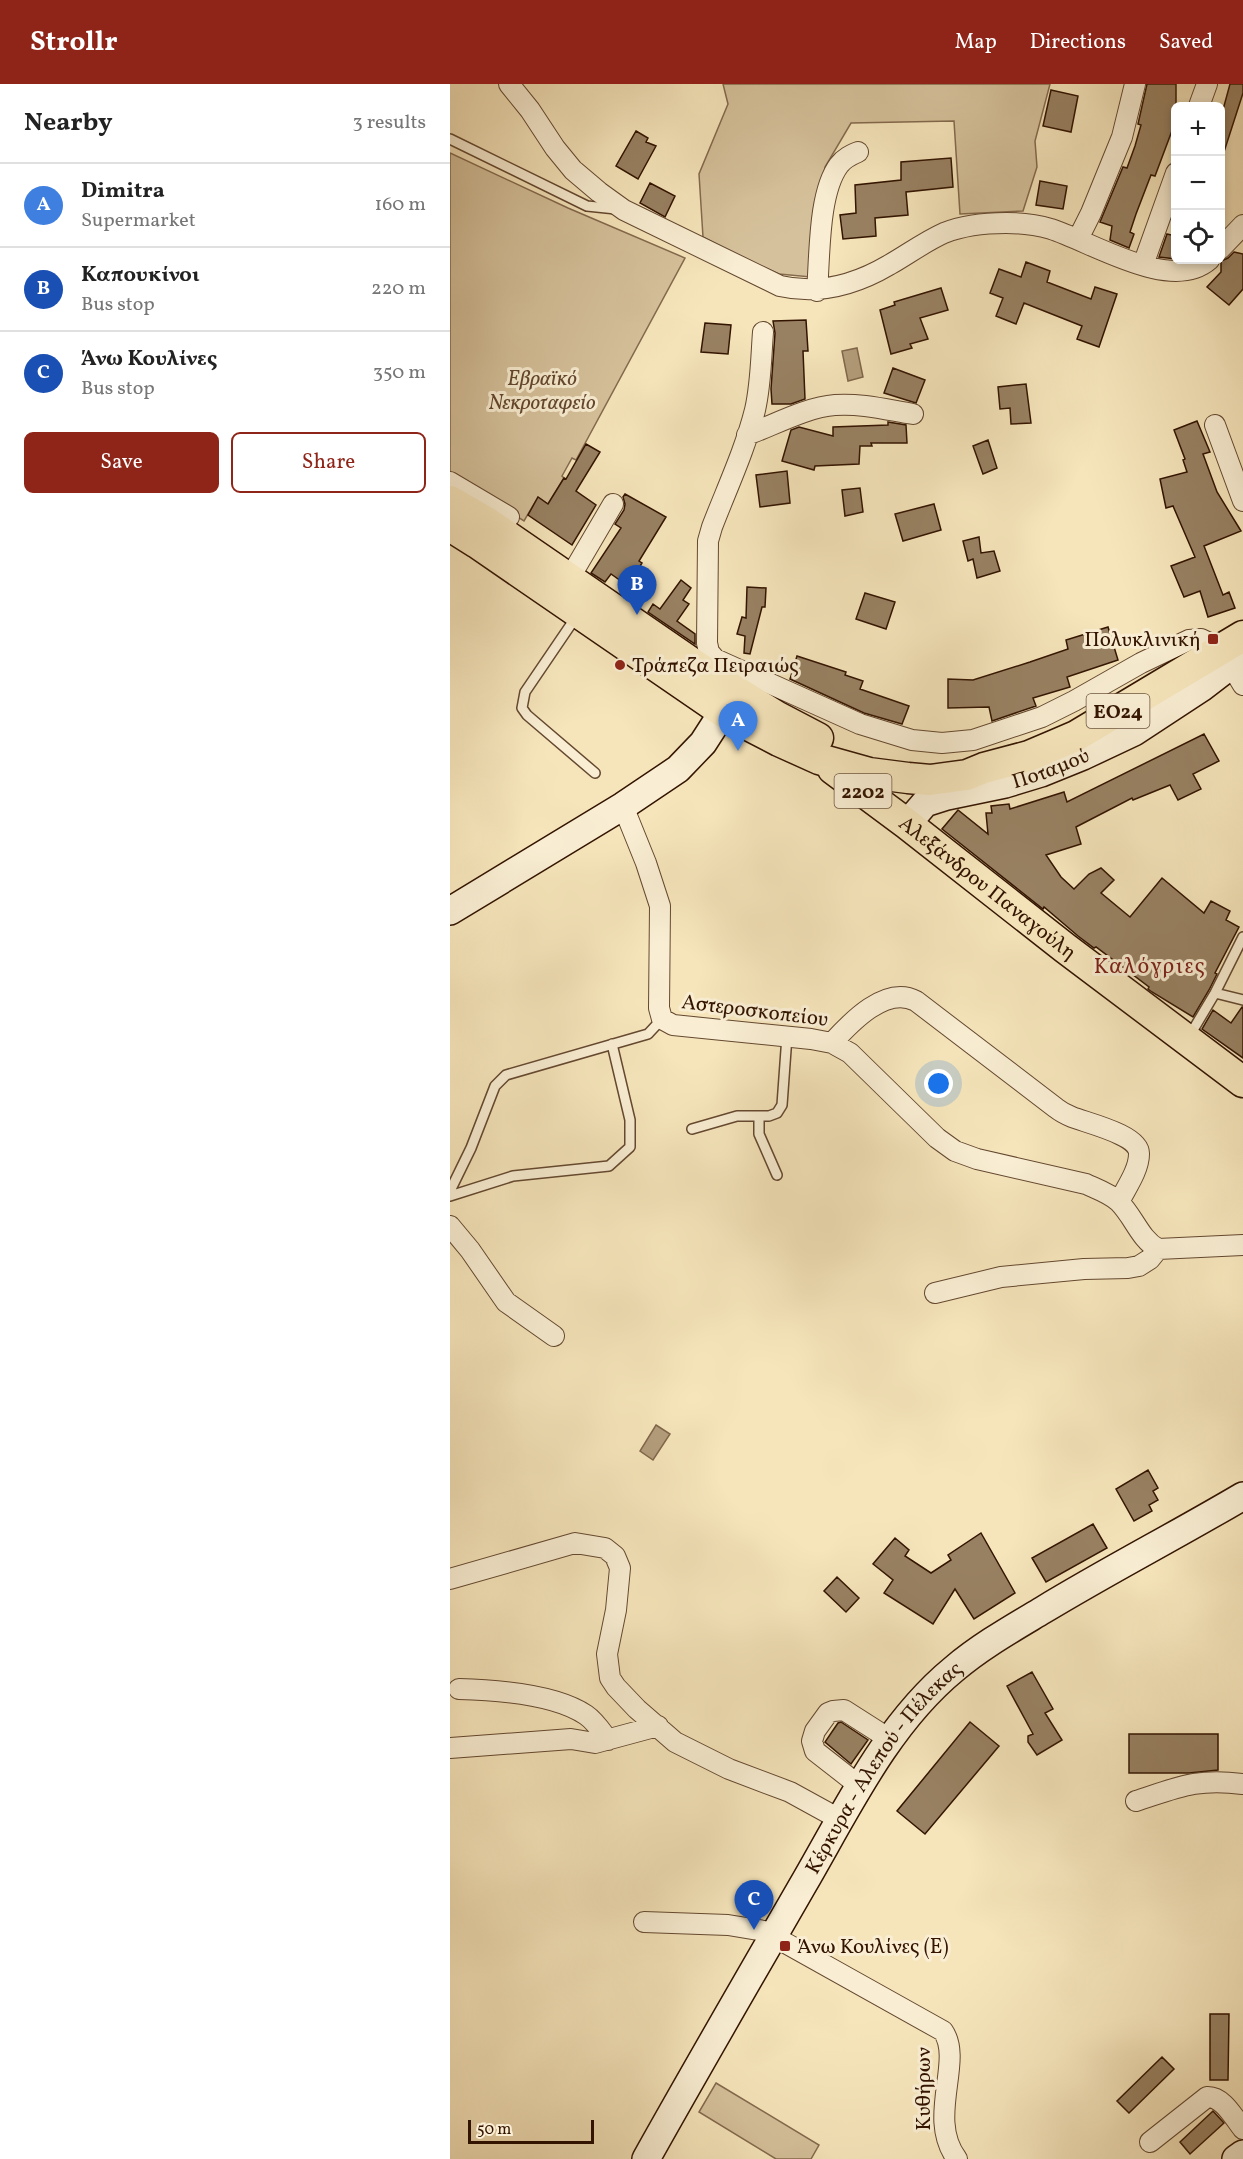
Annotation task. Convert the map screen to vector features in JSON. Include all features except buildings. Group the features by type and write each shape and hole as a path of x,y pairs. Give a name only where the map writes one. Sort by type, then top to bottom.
{"main road":[{"name":"ΕΟ24","path":"461,509 488,523 569,579 710,665 728,701 769,736 819,759 869,773 930,780 967,775 1029,756 1076,736 1236,657"},
{"name":"ΕΟ24","path":"461,509 477,543 579,613 728,701 863,755 921,765 958,764 984,768"},
{"name":"Ποταμού","path":"907,824 925,803 941,797 1005,784 1041,773 1124,737 1201,688 1236,657"},
{"path":"450,911 659,783 687,761 704,743 728,701"},
{"name":"Αλεξάνδρου Παναγούλη","path":"819,759 1243,1082"},
{"name":"Κέρκυρα - Αλεπού - Πέλεκας","path":"646,2159 729,2010 861,1787 891,1740 936,1686 954,1669 984,1647 1082,1587 1243,1496"},
{"path":"1236,2159 1243,2154"}],"street":[{"path":"509,84 573,170 624,210 780,286 818,291 843,286 887,267 944,234 976,224 1032,225 1054,230 1161,270 1188,271 1204,264"},
{"path":"1078,240 1122,137 1135,84"},
{"path":"1200,102 1207,84"},
{"path":"818,291 824,205 831,178 839,164 858,152"},
{"path":"1143,265 1171,187"},
{"path":"1225,245 1243,225"},
{"path":"763,332 759,384 747,435 708,541 707,643 710,665 860,724 912,740 942,743 973,740 1042,717 1141,663 1189,640 1201,639 1236,657"},
{"path":"747,435 835,405 853,405 914,414"},
{"path":"1215,425 1243,501"},
{"path":"450,482 461,509 509,517"},
{"path":"569,579 613,504"},
{"name":"Αστεροσκοπείου","path":"623,806 660,906 658,992 662,1019 667,1023 684,1027 787,1036 832,1043 850,1053 937,1138 955,1151 977,1159 1086,1184 1103,1191 1119,1202 1150,1245 1158,1249"},
{"path":"832,1043 849,1026 881,1002 899,996 916,1001 1056,1108 1070,1116 1117,1132 1136,1144 1139,1150 1138,1162 1119,1202"},
{"path":"450,1226 470,1250 506,1302 554,1336"},
{"path":"935,1293 1001,1276 1139,1266 1150,1259 1158,1249 1243,1245"},
{"path":"450,1579 575,1543 605,1548 615,1556 620,1568 613,1632 607,1654 610,1677 616,1687 675,1742 729,1769 789,1792 841,1820"},
{"path":"459,1689 497,1690 567,1704 589,1716 608,1740"},
{"path":"861,1787 815,1751 812,1741 815,1731 828,1713 844,1710 891,1740"},
{"path":"450,1748 571,1739 595,1743 658,1726"},
{"path":"1136,1801 1202,1781 1243,1784"},
{"name":"Κυθήρων","path":"644,1922 728,1925 756,1929 774,1935 943,2031 947,2037 949,2053 944,2129 949,2147 957,2159"},
{"path":"1150,2142 1207,2097 1220,2101 1243,2129"}],"lane":[{"path":"450,139 587,206 624,210"},
{"path":"579,613 525,692 522,708 526,715 595,773"},
{"path":"1187,1040 1215,993 1243,937"},
{"path":"1215,993 1243,1000"},
{"path":"450,1191 471,1148 495,1086 506,1075 648,1034 662,1019"},
{"path":"692,1129 737,1116 773,1115 780,1109 787,1036"},
{"path":"450,1196 513,1176 609,1166 630,1148 630,1120 612,1044"},
{"path":"759,1116 759,1134 777,1175"}],"green space":[{"path":"723,84 1050,84 1035,141 1037,167 1023,211 960,214 954,121 851,123 825,167 811,277 779,274 703,237 699,174 728,104"},
{"name":"Εβραϊκό Νεκροταφείο","path":"450,153 568,208 685,258 576,460 572,458 562,476 564,478 548,504 538,497 524,521 450,474"},
{"path":"716,2083 819,2145 811,2159 776,2159 699,2112"}],"shaded area":[{"path":"857,348 863,377 848,381 842,351"},
{"path":"656,1425 670,1434 653,1460 640,1451"}],"place":[{"name":"Καπουκίνοι","path":"637,615"},
{"name":"Πολυκλινική","path":"1213,639"},
{"name":"Τράπεζα Πειραιώς","path":"620,665"},
{"name":"Dimitra","path":"738,751"},
{"name":"Άνω Κουλίνες","path":"754,1930"},
{"name":"Άνω Κουλίνες (E)","path":"785,1946"}],"district":[{"name":"Καλόγριες","path":"1150,965"}]}
